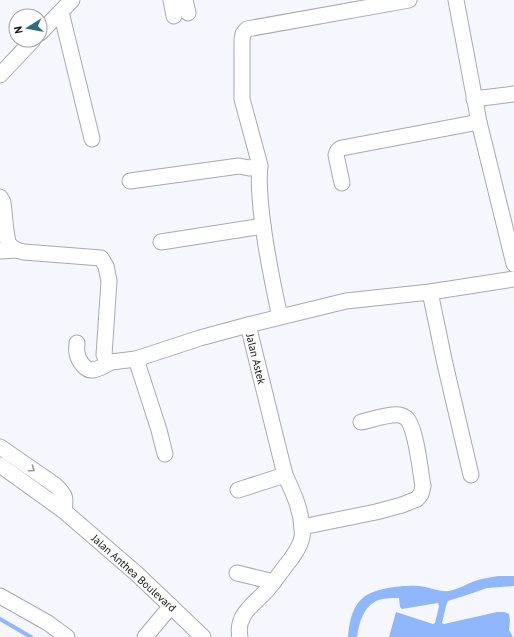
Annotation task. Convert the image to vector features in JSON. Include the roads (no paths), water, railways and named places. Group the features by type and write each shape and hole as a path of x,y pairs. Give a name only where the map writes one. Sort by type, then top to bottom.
{"street":[{"path":"48,25 72,0"},
{"path":"171,0 182,10"},
{"path":"280,317 263,226 258,176 260,166 242,99 243,34 248,29 410,0"},
{"path":"456,0 479,122 514,264"},
{"path":"61,12 92,139"},
{"path":"0,75 26,48"},
{"path":"474,98 514,94"},
{"path":"342,183 336,155 339,149 479,122"},
{"path":"130,181 239,166 249,168 260,166"},
{"path":"0,197 8,243 16,250"},
{"path":"161,242 263,226"},
{"path":"0,251 16,250 24,252 100,258 106,266 109,281 104,355 107,360 111,362"},
{"name":"Jalan Astek","path":"240,637 241,620 248,609 274,582 295,553 302,538 301,519 295,497 285,475 248,325 346,300 430,292 514,280"},
{"path":"430,292 471,475"},
{"path":"77,343 79,358 87,370 92,370 111,362 136,359 200,338 248,325"},
{"path":"136,359 159,430 165,454"},
{"path":"302,527 376,512 402,505 417,499 421,494 422,486 415,439 412,428 407,419 400,415 387,416 361,422"},
{"path":"0,446 56,485 65,500 64,511"},
{"name":"Jalan Anthea Boulevard","path":"0,465 64,511 137,574 203,637"},
{"path":"238,490 285,475"},
{"path":"237,573 274,582"},
{"path":"0,596 48,623 67,637"},
{"path":"145,637 171,606"}],"water":[{"path":"499,576 514,576 514,586 487,588 448,601 442,623 444,624 497,612 504,612 509,614 509,630 513,637 389,637 396,612 433,624 435,623 439,606 438,603 402,609 400,607 399,598 388,598 376,601 372,604 362,616 357,637 348,637 350,621 356,606 359,601 374,592 390,588 413,586 449,591 480,579"}],"waterway":[{"path":"0,619 31,637"}]}
